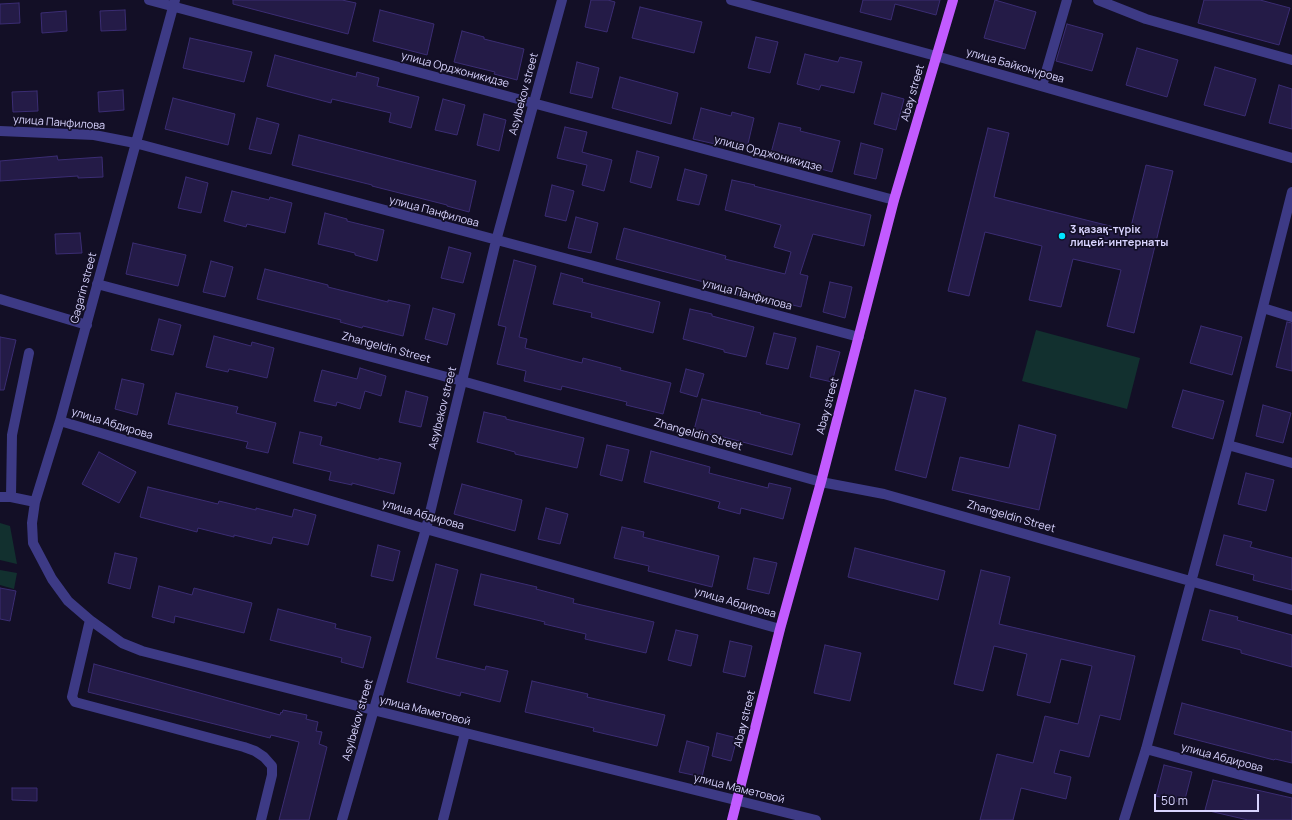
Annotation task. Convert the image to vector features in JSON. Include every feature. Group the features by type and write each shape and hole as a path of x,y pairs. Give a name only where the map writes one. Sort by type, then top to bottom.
{"main road":[{"name":"Abay street","path":"732,820 780,628 821,482 894,200 953,0"}],"street":[{"name":"улица Орджоникидзе","path":"149,0 174,3 534,104 894,200"},
{"name":"Asylbekov street","path":"342,820 426,529 496,240 562,0"},
{"name":"улица Байконурова","path":"731,0 761,4 1292,158"},
{"path":"1042,86 1067,0"},
{"path":"1098,0 1146,19 1292,58"},
{"name":"Gagarin street","path":"52,579 33,542 32,523 35,502 87,325 174,3"},
{"name":"улица Панфилова","path":"0,131 94,135 135,143 859,337"},
{"path":"1124,820 1146,749 1190,581 1228,445 1292,192"},
{"name":"Zhangeldin Street","path":"97,284 462,381 821,482 884,494 1292,610"},
{"path":"0,299 87,325"},
{"path":"1263,308 1292,317"},
{"path":"11,497 12,435 29,353"},
{"name":"улица Абдирова","path":"60,421 426,529 780,628"},
{"path":"1228,445 1292,463"},
{"path":"0,497 11,497 35,502"},
{"name":"улица Маметовой","path":"52,579 68,601 90,620 122,643 142,651 816,820"},
{"path":"90,620 72,697 75,702 244,747 264,757 272,766 272,775 260,820"},
{"path":"443,820 466,733"},
{"name":"улица Абдирова","path":"1146,749 1292,790"}],"green space":[{"path":"1036,330 1140,358 1127,409 1022,381"},
{"path":"0,523 10,526 17,564 0,560"},
{"path":"0,570 17,573 14,589 0,585"}],"building":[{"path":"233,0 342,0 356,3 348,34 233,4"},
{"path":"591,0 608,0 615,2 607,32 585,27"},
{"path":"863,0 940,0 936,15 895,4 891,20 860,12"},
{"path":"995,0 1036,12 1025,49 984,38"},
{"path":"1204,0 1260,0 1290,8 1279,45 1198,23"},
{"path":"19,3 20,23 0,24 0,4"},
{"path":"640,7 702,22 694,53 632,38"},
{"path":"125,10 126,30 101,31 100,11"},
{"path":"380,10 434,24 427,55 373,41"},
{"path":"66,11 67,31 42,33 41,13"},
{"path":"1067,24 1103,34 1092,71 1056,61"},
{"path":"462,31 484,37 484,39 524,49 517,80 494,74 495,72 454,62"},
{"path":"756,37 778,42 770,73 748,68"},
{"path":"190,38 252,52 244,82 183,68"},
{"path":"1137,48 1178,60 1167,97 1126,85"},
{"path":"805,54 838,62 840,57 862,62 854,93 821,85 819,90 797,84"},
{"path":"275,55 356,77 357,72 379,78 377,86 419,97 411,128 389,122 391,113 332,99 331,103 267,86"},
{"path":"577,62 599,68 592,98 570,93"},
{"path":"1215,67 1256,79 1245,116 1204,105"},
{"path":"620,77 678,93 671,124 612,108"},
{"path":"1279,85 1292,89 1292,129 1269,123"},
{"path":"123,90 124,110 99,112 98,92"},
{"path":"37,91 38,111 13,112 12,92"},
{"path":"882,93 904,99 896,130 874,124"},
{"path":"173,98 235,114 228,145 165,129"},
{"path":"443,99 465,105 457,135 435,130"},
{"path":"701,108 731,116 732,112 754,118 747,148 716,141 715,144 693,139"},
{"path":"484,114 506,120 499,151 477,145"},
{"path":"257,118 279,124 271,154 249,149"},
{"path":"779,123 801,128 800,131 840,141 832,172 810,166 811,163 771,153"},
{"path":"565,127 587,132 582,152 612,160 604,191 582,185 587,165 557,158"},
{"path":"988,128 1009,133 994,197 1130,231 1146,165 1173,171 1134,333 1107,326 1121,270 1073,259 1061,307 1029,300 1042,246 985,232 969,296 948,291"},
{"path":"299,135 476,181 469,212 372,185 292,165"},
{"path":"861,143 883,149 876,179 854,174"},
{"path":"637,151 659,157 651,188 630,182"},
{"path":"57,156 58,160 102,157 103,177 78,178 78,176 0,181 0,161"},
{"path":"685,169 707,175 699,205 677,200"},
{"path":"186,177 208,183 201,213 178,208"},
{"path":"732,180 871,215 864,246 813,234 800,274 808,276 801,307 760,297 759,300 737,295 738,291 616,259 624,228 726,256 725,259 785,274 791,252 774,247 781,225 725,210"},
{"path":"552,185 574,191 566,221 545,216"},
{"path":"232,191 269,200 270,197 292,203 285,233 247,224 246,227 224,221"},
{"path":"325,213 347,219 347,221 384,230 377,261 355,255 355,253 318,244"},
{"path":"576,217 598,223 591,253 568,248"},
{"path":"80,233 82,253 56,254 55,234"},
{"path":"133,243 186,255 178,286 126,274"},
{"path":"449,247 471,253 463,283 441,278"},
{"path":"514,260 536,266 519,337 527,339 525,348 582,363 583,358 621,368 620,370 671,383 663,414 626,405 627,402 562,386 561,390 524,381 526,371 497,364 506,327 498,325"},
{"path":"211,261 233,267 225,297 203,292"},
{"path":"265,269 388,302 388,300 410,305 403,336 363,326 362,328 340,322 341,320 257,299"},
{"path":"561,273 583,279 582,282 660,302 653,333 591,317 592,313 553,304"},
{"path":"830,282 852,287 845,318 823,312"},
{"path":"433,308 455,314 447,345 425,339"},
{"path":"690,309 754,327 746,357 724,352 724,350 683,339"},
{"path":"159,319 181,325 173,355 151,350"},
{"path":"1287,322 1292,323 1292,371 1276,367"},
{"path":"1201,326 1242,337 1232,375 1190,363"},
{"path":"774,333 796,338 788,369 766,364"},
{"path":"214,336 251,346 252,342 274,348 267,378 229,369 228,372 206,367"},
{"path":"0,337 16,340 4,390 0,390"},
{"path":"817,346 840,352 832,382 810,377"},
{"path":"360,368 386,376 381,396 365,391 360,409 337,402 336,406 314,401 322,370 357,379"},
{"path":"686,369 704,374 697,397 680,392"},
{"path":"122,379 144,384 137,415 115,409"},
{"path":"915,390 946,398 926,478 895,470"},
{"path":"1183,390 1224,401 1213,439 1172,427"},
{"path":"406,391 428,397 421,427 399,422"},
{"path":"176,393 238,407 236,413 276,423 268,453 246,448 248,442 168,424"},
{"path":"702,399 800,424 792,455 694,430"},
{"path":"1263,405 1291,413 1283,443 1256,436"},
{"path":"484,412 506,417 506,419 584,438 577,468 515,454 515,452 477,442"},
{"path":"1019,425 1056,435 1039,510 952,490 960,457 1009,468"},
{"path":"300,432 322,437 320,445 379,460 379,458 401,463 394,494 352,483 352,485 329,480 331,472 293,463"},
{"path":"607,445 629,450 622,481 600,475"},
{"path":"651,451 710,467 709,473 768,488 769,483 791,488 783,519 741,508 740,514 718,508 720,502 644,482"},
{"path":"99,452 136,472 119,503 82,484"},
{"path":"1246,473 1274,480 1266,511 1238,504"},
{"path":"462,484 522,500 515,531 454,514"},
{"path":"148,487 218,504 219,501 292,517 294,509 316,515 308,545 273,537 271,544 198,528 197,532 140,517"},
{"path":"546,508 568,514 560,544 538,539"},
{"path":"622,527 644,532 643,537 719,556 712,587 648,571 649,566 614,558"},
{"path":"1224,535 1252,542 1250,547 1292,558 1292,590 1253,580 1254,575 1216,565"},
{"path":"378,545 400,551 393,581 371,576"},
{"path":"855,548 945,571 938,600 848,577"},
{"path":"115,553 137,558 130,589 108,583"},
{"path":"754,558 777,563 769,594 747,589"},
{"path":"436,564 458,570 436,658 485,670 486,666 508,671 500,702 461,692 460,696 407,682"},
{"path":"981,570 1010,577 999,624 1135,656 1120,720 1100,715 1089,757 1060,750 1054,773 1071,777 1066,799 1021,788 1013,820 980,820 997,754 1033,763 1045,716 1078,724 1092,666 1061,659 1050,703 1017,695 1027,654 994,646 983,691 954,684"},
{"path":"481,574 537,587 536,589 574,599 573,603 654,622 646,653 585,639 586,634 544,624 545,622 474,605"},
{"path":"159,586 192,595 194,588 252,603 244,633 175,616 174,623 152,617"},
{"path":"0,588 16,591 10,621 0,619"},
{"path":"278,609 336,624 335,628 371,637 363,668 341,662 342,658 270,640"},
{"path":"1210,610 1238,617 1237,620 1292,635 1292,667 1241,653 1241,650 1202,640"},
{"path":"676,630 698,635 691,666 668,660"},
{"path":"730,641 752,646 745,677 723,672"},
{"path":"825,645 861,653 850,701 814,693"},
{"path":"94,664 280,715 283,710 307,715 306,719 318,722 316,731 322,732 319,744 327,747 309,820 279,820 299,742 271,735 270,738 88,692"},
{"path":"532,681 588,694 587,697 665,715 657,746 593,731 594,728 525,712"},
{"path":"1182,703 1292,732 1292,763 1274,760 1174,734"},
{"path":"717,733 737,738 731,761 712,756"},
{"path":"687,741 709,747 702,777 679,772"},
{"path":"1164,765 1192,772 1184,803 1156,796"},
{"path":"1213,780 1292,798 1292,820 1248,820 1205,810"},
{"path":"12,788 37,788 37,801 12,800"}],"place":[{"name":"3 қазақ-түрік лицей-интернаты","path":"1062,236"}]}
